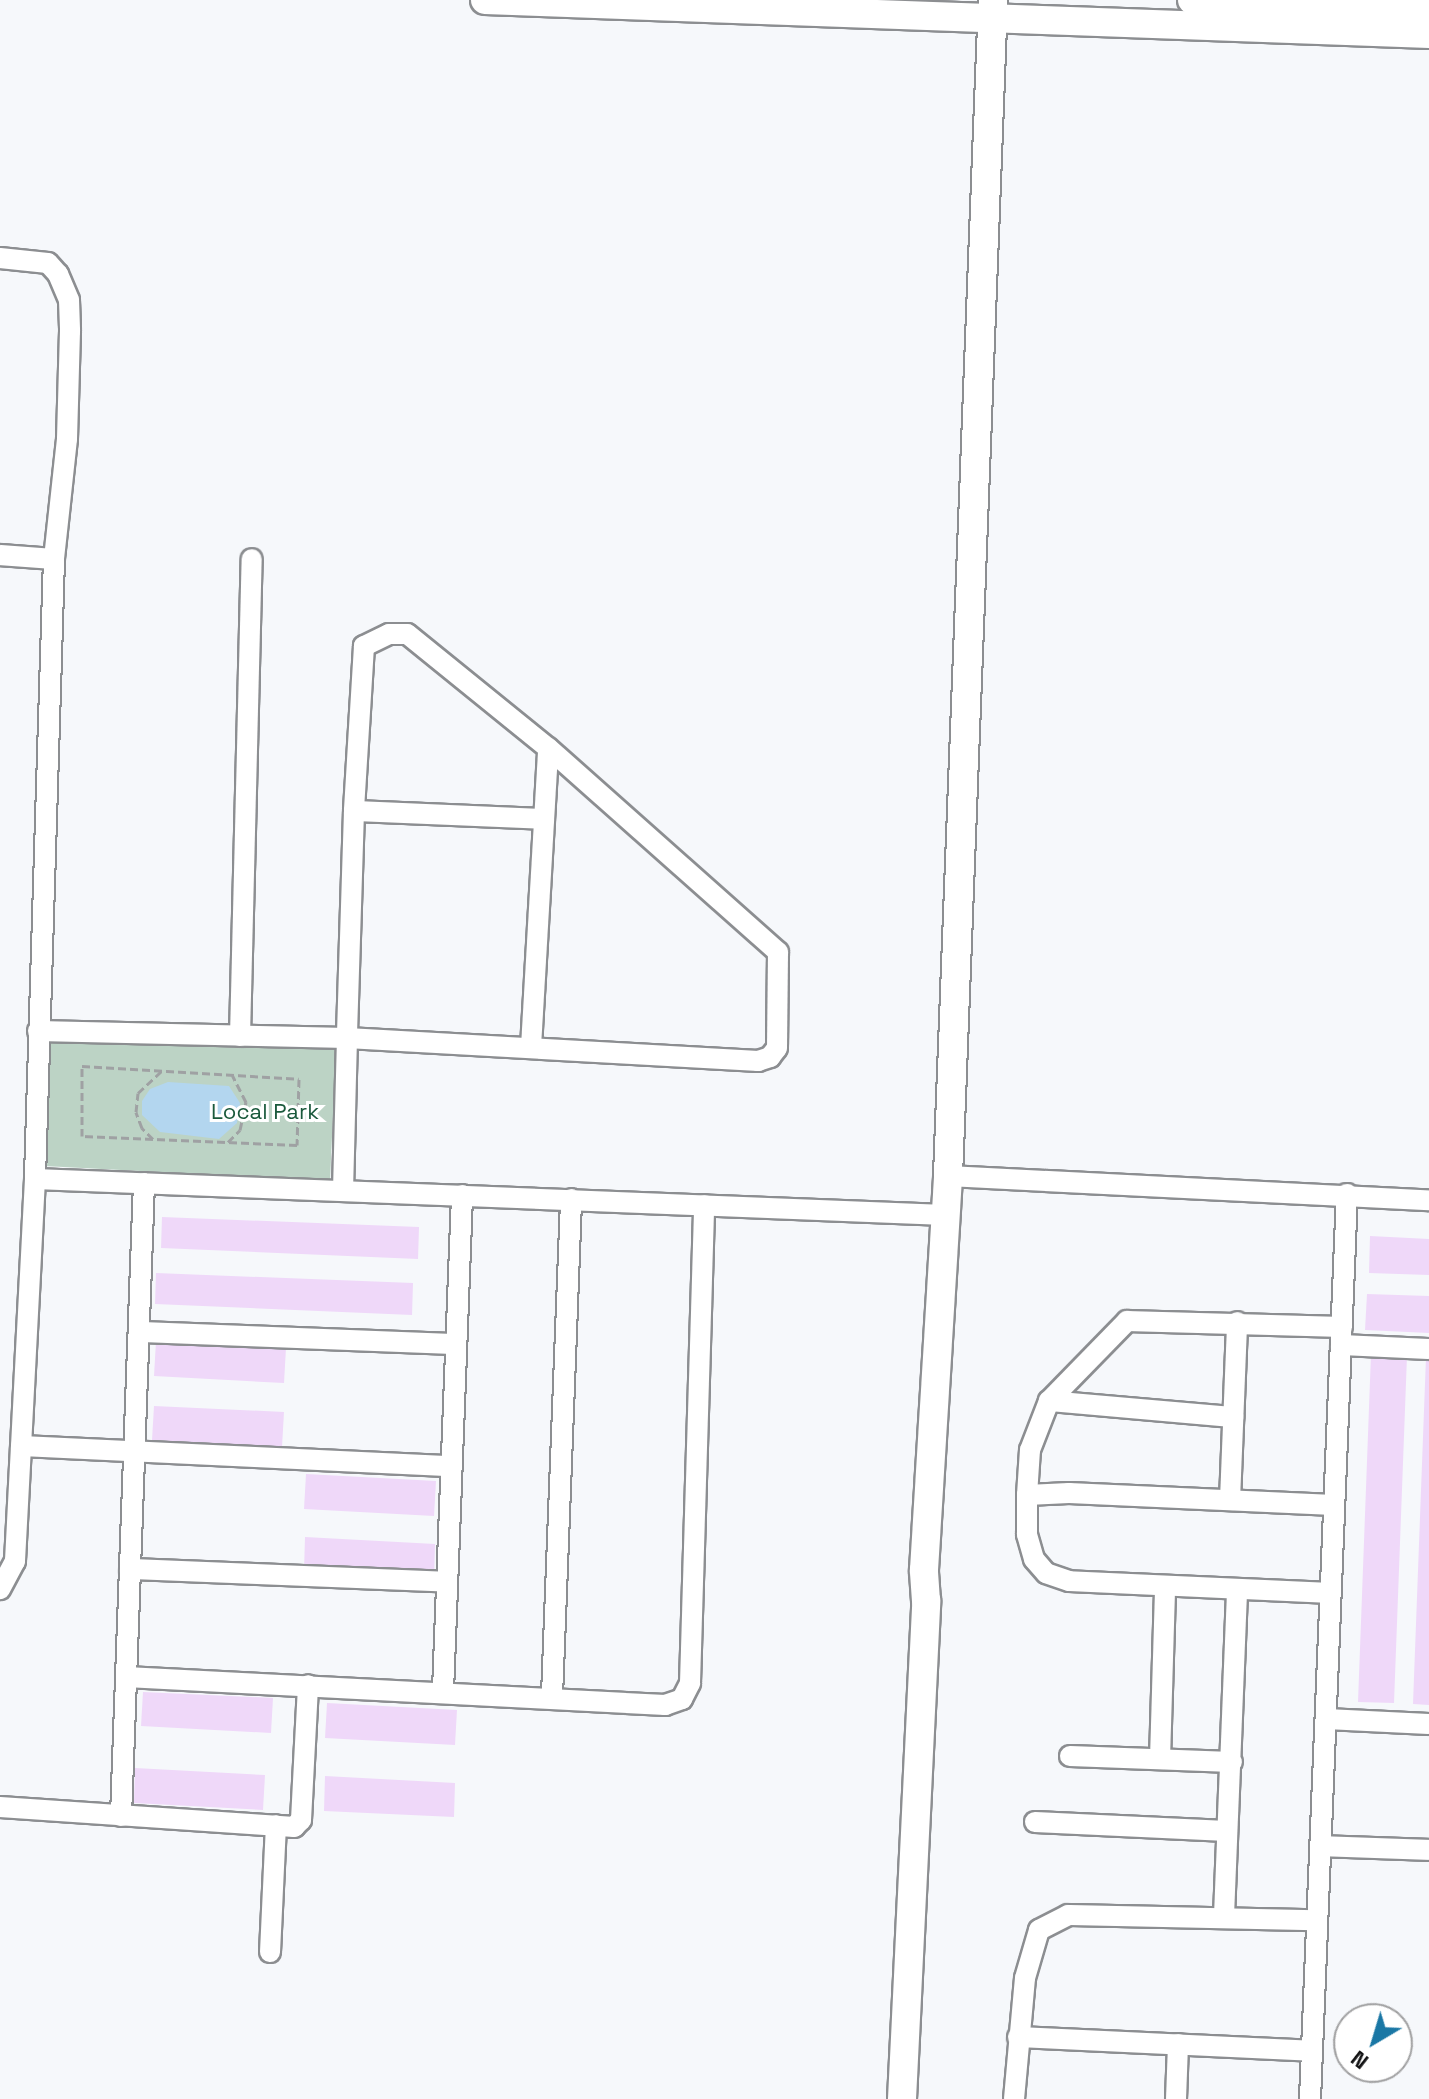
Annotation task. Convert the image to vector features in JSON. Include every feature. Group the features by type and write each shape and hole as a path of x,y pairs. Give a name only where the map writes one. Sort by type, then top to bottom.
{"main road":[{"path":"485,0 993,9 1429,34"},
{"path":"1192,0 1429,9"},
{"path":"902,2099 926,1601 924,1570 948,1176 993,9"}],"street":[{"path":"0,258 48,263 58,274 69,300 67,439 54,559 35,1179 15,1561 0,1589"},
{"path":"0,555 54,559"},
{"path":"240,1036 252,559"},
{"path":"38,1031 347,1038 758,1061 770,1057 777,1048 778,952 548,748 407,634 389,634 364,646 354,811 347,1038 343,1191"},
{"path":"531,1047 548,748"},
{"path":"354,811 544,819"},
{"path":"948,1176 1429,1200"},
{"path":"35,1179 945,1215"},
{"path":"121,1816 144,1183"},
{"path":"1310,2099 1347,1194"},
{"path":"443,1691 462,1195"},
{"path":"552,1696 571,1199"},
{"path":"126,1677 552,1696 665,1705 682,1699 690,1683 704,1205"},
{"path":"1331,1593 1069,1581 1046,1573 1034,1559 1027,1534 1027,1495 1030,1450 1049,1401 1127,1321 1237,1322 1429,1349"},
{"path":"1230,1500 1237,1322"},
{"path":"139,1332 456,1344"},
{"path":"1049,1401 1233,1417"},
{"path":"21,1446 452,1466"},
{"path":"1027,1495 1069,1493 1334,1505"},
{"path":"130,1569 447,1582"},
{"path":"1160,1759 1165,1586"},
{"path":"1224,1916 1237,1589"},
{"path":"0,1807 294,1827 301,1820 308,1685"},
{"path":"1326,1719 1429,1724"},
{"path":"1070,1756 1232,1762"},
{"path":"1035,1822 1227,1831"},
{"path":"270,1952 276,1825"},
{"path":"1321,1846 1429,1850"},
{"path":"1014,2099 1025,1978 1039,1930 1068,1915 1317,1920"},
{"path":"1018,2037 1312,2051"},
{"path":"1176,2099 1178,2044"}],"path":[{"path":"82,1066 162,1071 299,1079 297,1145 82,1136 82,1066"},
{"path":"153,1139 142,1128 136,1112 138,1093 162,1071"},
{"path":"228,1142 240,1130 246,1102 232,1075"}],"green space":[{"name":"Local Park","path":"47,1037 336,1048 330,1181 44,1166"}],"water":[{"path":"168,1082 229,1086 240,1103 237,1123 219,1139 160,1132 142,1115 142,1101 150,1089"}],"building":[{"path":"162,1217 419,1227 418,1259 161,1248"},
{"path":"1370,1236 1429,1239 1429,1275 1369,1273"},
{"path":"156,1273 413,1283 412,1315 155,1304"},
{"path":"1367,1294 1429,1296 1429,1333 1365,1330"},
{"path":"156,1341 286,1348 284,1383 154,1376"},
{"path":"1371,1354 1407,1356 1394,1703 1358,1702"},
{"path":"1426,1357 1429,1357 1429,1705 1413,1704"},
{"path":"154,1406 284,1412 282,1447 152,1440"},
{"path":"306,1474 436,1481 434,1516 304,1509"},
{"path":"305,1537 435,1544 434,1578 304,1571"},
{"path":"143,1692 273,1698 271,1733 141,1726"},
{"path":"327,1703 457,1710 455,1745 325,1738"},
{"path":"135,1768 265,1775 263,1810 134,1803"},
{"path":"325,1776 455,1783 454,1817 324,1811"}]}
